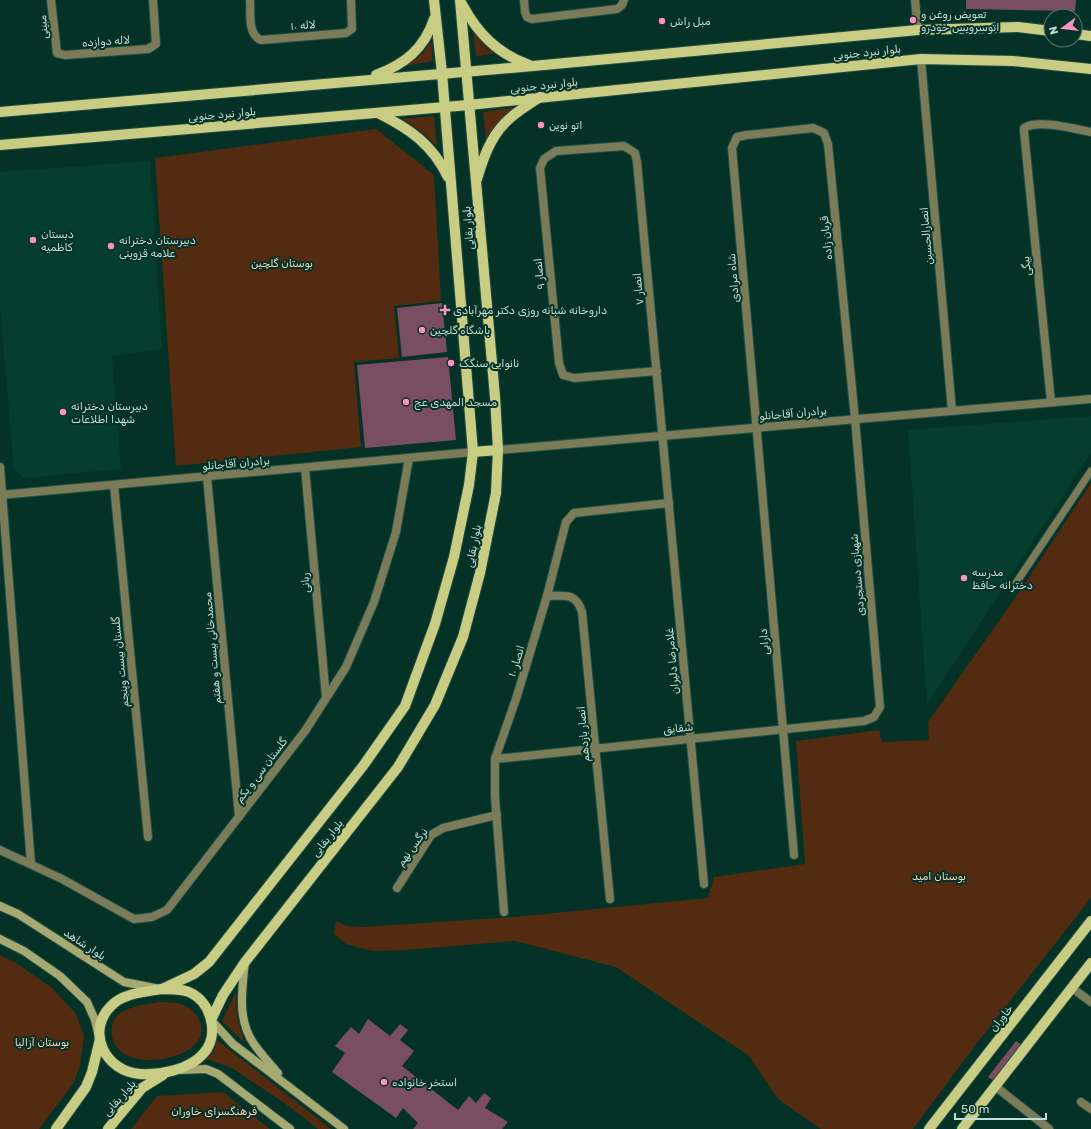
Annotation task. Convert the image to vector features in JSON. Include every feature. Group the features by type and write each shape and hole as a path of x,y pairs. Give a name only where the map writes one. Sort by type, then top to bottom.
{"main road":[{"name":"بلوار بقایی","path":"162,989 194,974 210,962 363,766 405,706 436,624 454,557 469,485 473,452 445,107 434,0"},
{"name":"بلوار بقایی","path":"211,1020 223,995 245,962 398,767 435,705 463,637 480,574 496,493 498,450 495,397 460,0"},
{"path":"460,0 475,27 486,40 507,56 533,66"},
{"path":"363,80 391,69 406,61 424,42 435,16"},
{"name":"بلوار نبرد جنوبی","path":"0,112 467,72 918,30 1018,27 1043,30"},
{"name":"بلوار نبرد جنوبی","path":"0,145 469,105 921,59 1013,60 1091,69"},
{"path":"476,184 483,158 498,132 505,123 540,97"},
{"path":"378,112 392,119 428,146 437,156 451,184"},
{"path":"473,452 498,450"},
{"name":"بلوار شاهد","path":"0,906 18,914 124,982 162,989"},
{"name":"خاوران","path":"929,1129 1091,921"},
{"path":"0,939 24,951 60,976 87,1002 95,1020 105,1054 113,1064 124,1070 147,1074 206,1069 218,1074 290,1129"},
{"path":"245,962 242,994 243,1014 246,1028 254,1043 285,1084"},
{"path":"962,1129 1091,963"},
{"path":"56,1129 86,1087 100,1039 100,1025 104,1015 111,1005 123,997 138,992 162,989 182,990 196,996 206,1008 211,1020 212,1036 204,1053 189,1064 169,1071"},
{"path":"211,1020 233,1044 344,1129"},
{"name":"بلوار بقایی","path":"108,1129 142,1088 169,1071"}],"street":[{"name":"مبینی","path":"51,0 57,52"},
{"name":"لاله دوازده","path":"57,52 65,56 148,49 156,44 153,0"},
{"name":"لاله ۱۰","path":"250,0 252,32 255,37 261,40 346,33 352,29 351,0"},
{"path":"524,0 527,17 532,19 617,10 623,3"},
{"path":"915,0 918,30"},
{"name":"انصارالحسین","path":"921,59 952,411"},
{"name":"بیگی","path":"1051,402 1024,128 1029,125 1044,124 1091,132"},
{"name":"قربان زاده","path":"747,135 813,128 824,133 828,144 855,419"},
{"name":"شاه مرادی","path":"747,135 737,137 732,148 757,428"},
{"name":"انصار ۹","path":"624,146 556,151 544,159 540,168 559,363 563,375 574,378 656,370"},
{"name":"انصار ۷","path":"624,146 635,152 637,162 662,436"},
{"name":"برادران آقاجانلو","path":"498,450 1091,398"},
{"name":"شهبازی دستجردی","path":"855,419 880,707 874,717 864,721"},
{"name":"دارابی","path":"757,428 794,855"},
{"name":"غلامرضا دلیران","path":"662,436 704,884"},
{"name":"برادران آقاجانلو","path":"1,495 473,452"},
{"name":"گلستان سی و یکم","path":"0,850 31,864 134,919 152,917 167,910 304,731 346,667 374,602 396,532 408,458"},
{"path":"0,467 31,864"},
{"name":"ربانی","path":"305,468 326,697"},
{"name":"محمدخانی بیست و هفتم","path":"207,476 239,817"},
{"name":"گلستان بیست وپنجم","path":"114,485 148,837"},
{"name":"انصار ۱۰","path":"504,912 496,815 495,759 517,696 547,596 566,522 574,514 669,503"},
{"name":"انصار یازدهم","path":"547,596 573,596 579,602 581,607 610,899"},
{"name":"شقایق","path":"495,759 783,728 864,721"},
{"name":"نرگس نهم","path":"396,888 431,835 443,828 496,815"},
{"path":"1072,988 1091,1002"},
{"path":"995,1086 1049,1129"},
{"path":"1081,1102 1091,1109"}],"lane":[{"path":"1016,583 1091,471"}],"shaded area":[{"path":"150,161 162,349 112,356 121,469 24,478 14,470 0,308 0,172"},
{"name":"مدرسه دخترانه حافظ","path":"1091,416 1091,452 927,705 908,430"}],"green space":[{"path":"473,32 487,49 497,53 476,56"},
{"path":"431,42 433,61 404,66 423,53"},
{"path":"517,107 495,126 486,141 483,112"},
{"path":"434,116 437,146 421,131 401,119"},
{"name":"بوستان گلچین","path":"376,129 434,175 441,301 394,306 399,358 354,362 361,447 176,466 155,158"},
{"name":"بوستان امید","path":"1091,483 1091,898 974,1047 913,1129 821,1129 778,1099 748,1055 616,967 515,941 405,950 373,951 346,944 334,934 336,921 346,926 363,927 514,917 708,898 714,877 805,864 796,741 879,730 882,742 929,740 928,722 1022,588"},
{"name":"بوستان آزالیا","path":"0,955 16,963 52,988 76,1014 84,1036 80,1066 73,1084 39,1129 0,1129"},
{"path":"236,992 237,1017 244,1042 222,1021"},
{"path":"158,1002 181,1004 186,1006 194,1013 198,1018 201,1033 194,1045 180,1054 162,1059 143,1060 126,1055 114,1044 112,1026 114,1020 118,1015 131,1008"},
{"path":"217,1040 331,1129 318,1129 290,1107 232,1068 207,1059 215,1048"},
{"name":"فرهنگسرای خاوران","path":"223,1092 270,1129 131,1129 157,1096"}],"building":[{"path":"966,0 1076,0 1075,8 1043,8 1043,10 966,9"},
{"name":"باشگاه گلچین","path":"442,303 447,352 402,357 397,308"},
{"name":"مسجد المهدی عج","path":"448,357 456,440 365,448 357,365"},
{"name":"استخر خانواده","path":"368,1019 390,1036 400,1024 408,1030 400,1040 414,1051 402,1066 458,1110 469,1096 476,1103 484,1093 491,1098 485,1108 508,1122 502,1129 413,1129 418,1123 403,1108 396,1118 332,1072 345,1053 335,1046 351,1027 359,1034"},
{"path":"1016,1041 1022,1045 993,1080 988,1077"}],"place":[{"name":"تعویض روغن و اتوسرویس خودرو","path":"913,20"},
{"name":"مبل راش","path":"662,21"},
{"name":"اتو نوین","path":"541,125"},
{"name":"دبستان کاظمیه","path":"33,240"},
{"name":"دبیرستان دخترانه علامه قزوینی","path":"111,246"},
{"name":"داروخانه شبانه روزی دکتر مهرآبادی","path":"445,310"},
{"name":"باشگاه گلچین","path":"422,330"},
{"name":"نانوایی سنگک","path":"451,363"},
{"name":"مسجد المهدی عج","path":"406,402"},
{"name":"دبیرستان دخترانه شهدا اطلاعات","path":"63,412"},
{"name":"مدرسه دخترانه حافظ","path":"964,578"},
{"name":"استخر خانواده","path":"384,1082"}]}
